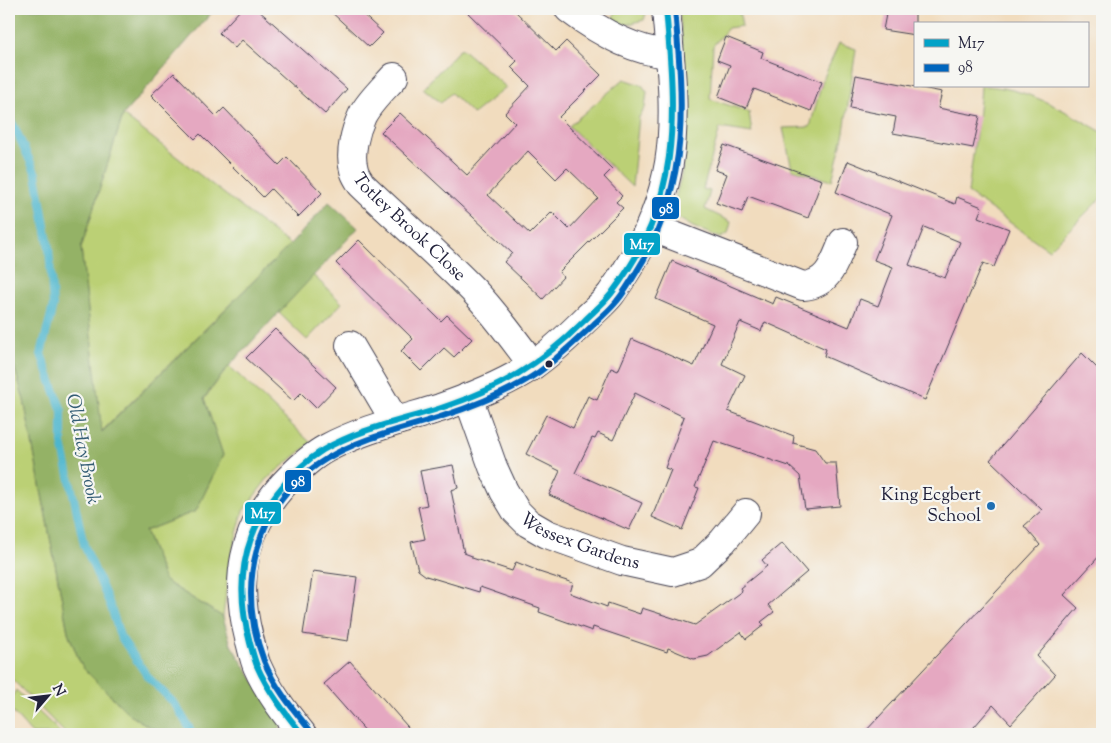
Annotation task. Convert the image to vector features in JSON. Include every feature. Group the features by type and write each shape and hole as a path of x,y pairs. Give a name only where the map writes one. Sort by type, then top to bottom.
{"street":[{"path":"568,9 589,24 630,45 655,53 669,54"},
{"path":"302,734 280,706 257,664 243,612 242,580 245,551 258,519 274,495 297,470 326,449 395,420 440,408 499,384 533,365 565,340 610,295 651,227 662,196 669,162 672,120 666,9"},
{"name":"Totley Brook Close","path":"394,76 362,116 352,157 354,171 361,184 474,292 498,319 533,365"},
{"path":"651,227 803,286 813,285 822,280 833,266 843,242"},
{"path":"350,345 395,420"},
{"name":"Wessex Gardens","path":"468,398 493,467 504,491 516,511 528,523 547,534 622,561 673,572 700,562 723,541 746,513"}],"green space":[{"path":"9,9 215,9 123,115 81,248 102,432 290,245 329,202 358,228 229,366 204,398 223,455 196,511 145,531 165,581 223,617 231,645 282,725 275,734 170,734 150,727 130,715 84,669 68,632 24,400 9,348"},
{"path":"618,9 647,10 644,20 625,25 611,20"},
{"path":"679,9 739,9 742,26 728,28 713,46 710,99 749,112 752,133 720,128 703,189 710,191 705,209 731,222 728,234 721,238 693,227 675,216 674,209 683,163 684,124 684,66"},
{"path":"839,43 856,49 844,132 832,181 792,169 783,128 810,127 822,82"},
{"path":"461,48 506,87 473,114 451,93 441,103 423,88"},
{"path":"624,79 642,85 647,92 645,108 639,117 632,187 569,126"},
{"path":"981,88 1002,88 1044,101 1102,132 1102,197 1049,250 968,193"},
{"path":"123,115 290,245 101,432 81,248"},
{"path":"313,275 342,303 307,340 278,312"},
{"path":"9,348 24,400 68,632 79,660 130,715 150,727 170,734 66,734 9,676"},
{"path":"229,366 311,443 268,478 243,511 230,560 223,617 165,581 145,531 196,511 223,455 204,399"},
{"path":"16,690 62,734 32,734 9,708 9,702"}],"building":[{"path":"241,9 257,9 347,89 325,114 242,40 235,48 219,33"},
{"path":"328,9 357,9 383,33 369,47"},
{"path":"464,9 513,9 556,51 566,41 601,75 559,117 612,169 604,177 622,196 616,202 623,208 559,272 563,277 543,299 504,262 512,253 381,132 400,113 467,175 515,123 505,113 530,86 511,67 517,61","holes":["528,151 556,179 567,168 598,198 569,229 552,212 530,234 488,195"]},
{"path":"887,9 915,9 914,35 883,30"},
{"path":"726,37 763,52 761,58 822,82 811,111 754,89 746,108 718,97 730,65 717,60"},
{"path":"174,73 216,116 224,108 279,165 287,157 322,193 298,217 271,189 263,197 200,134 195,139 151,95"},
{"path":"856,75 914,88 942,92 938,108 980,116 973,148 893,133 896,117 850,108"},
{"path":"724,145 822,180 808,218 748,196 742,212 716,203 727,174 715,170"},
{"path":"848,161 955,204 957,197 982,207 978,217 1009,229 994,267 983,263 925,400 824,356 826,349 765,322 761,331 740,322 722,364 745,375 728,411 794,436 793,443 815,449 825,463 836,463 840,506 805,509 800,476 789,466 714,441 695,487 699,488 682,530 652,517 671,470 665,468 684,417 635,393 613,440 598,433 595,439 592,438 575,473 642,503 629,530 549,495 560,471 526,454 546,415 573,428 588,396 597,400 611,368 618,371 632,339 694,366 713,324 656,299 672,261 773,304 776,297 849,327 860,299 878,306 893,267 874,260 892,215 836,192","holes":["924,227 960,242 945,278 909,265"]},
{"path":"359,240 441,321 447,315 472,339 454,357 444,348 421,371 401,351 413,339 336,263"},
{"path":"275,329 336,387 316,408 301,393 293,401 246,358"},
{"path":"1082,353 1102,373 1102,553 1064,595 1078,608 1037,656 1055,675 1011,724 993,705 968,734 863,734 1040,545 1024,526 1042,510 990,460"},
{"path":"453,465 458,488 451,490 464,553 472,556 472,558 512,571 516,562 536,571 573,583 570,593 607,607 608,603 640,614 642,608 695,625 742,591 740,588 767,566 762,560 782,543 807,572 768,605 774,612 761,622 764,625 746,639 741,632 708,656 694,659 668,648 667,652 593,627 592,631 539,612 540,608 480,587 479,592 426,576 418,570 411,542 425,539 418,507 427,505 420,471"},
{"path":"313,571 357,577 348,641 303,634"},
{"path":"350,661 414,734 368,734 324,684"}],"waterway":[{"name":"Old Hay Brook","path":"9,118 36,174 49,248 53,306 41,354 62,411 62,443 84,545 111,607 120,636 148,677 175,704 193,734"}],"transit line":[{"name":"M17","path":"302,734 266,684 257,666 245,622 242,583 244,564 255,528 265,510 282,487 298,469 316,454 351,436 441,408 500,384 551,351 611,294 634,260 651,226 662,192 669,158 672,123 672,86 666,9"},
{"name":"98","path":"309,729 278,688 264,661 255,632 251,603 252,575 258,548 268,522 282,498 302,477 326,459 369,439 468,407 516,386 539,372 560,355 617,301 643,261 658,230 669,199 676,168 680,138 681,107 675,9"}],"place":[{"name":"King Ecgbert School","path":"991,506"}]}
